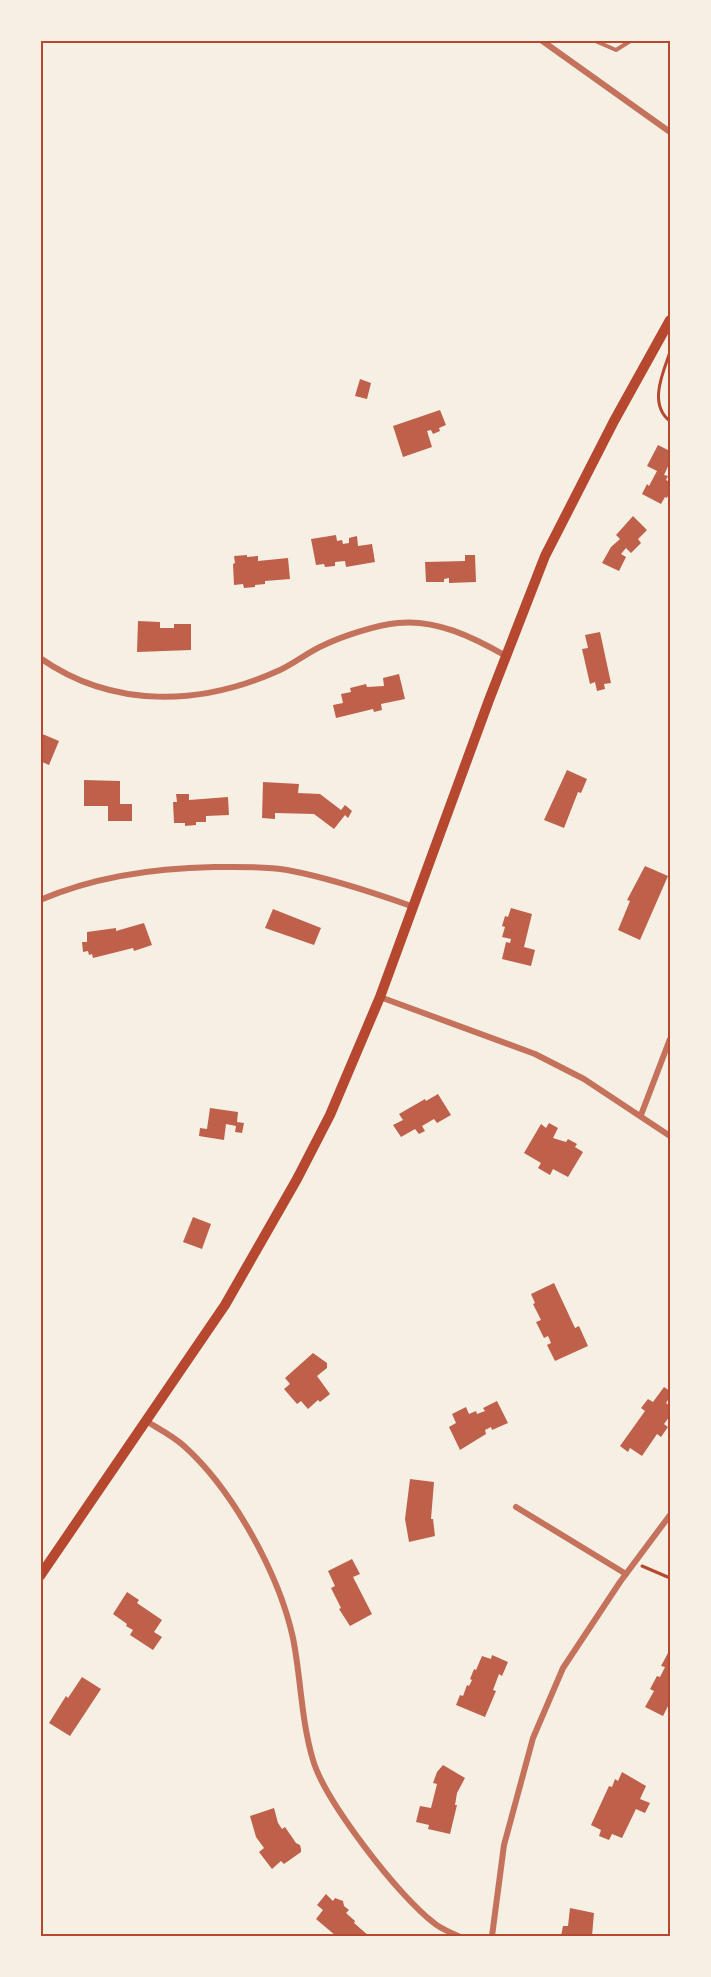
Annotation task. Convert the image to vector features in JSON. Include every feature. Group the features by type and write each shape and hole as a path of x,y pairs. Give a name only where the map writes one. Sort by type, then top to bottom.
{"main road":[{"path":"40,1576 225,1305 297,1179 341,1093 414,907 537,574 558,528 614,421 670,320"}],"street":[{"path":"541,40 670,132"},
{"path":"40,658 88,684 120,692 156,696 186,696 227,689 255,680 282,669 324,645 385,625 399,623 434,626 458,632 506,656"},
{"path":"40,900 70,889 139,871 184,867 233,867 284,870 309,875 414,907"},
{"path":"380,997 535,1054 584,1079 670,1136"},
{"path":"641,1115 670,1039"},
{"path":"146,1421 183,1444 201,1463 226,1495 262,1555 282,1599 290,1629 306,1732 313,1761 322,1783 347,1821 411,1903 435,1924 458,1936"},
{"path":"516,1507 626,1574"},
{"path":"492,1936 504,1845 533,1738 563,1668 626,1574 670,1515"}],"lane":[{"path":"593,40 616,50 632,40"}],"path":[{"path":"670,352 660,380 658,396 664,416 670,421"},
{"path":"635,1563 670,1578"}],"building":[{"path":"360,379 371,383 367,399 355,396"},
{"path":"440,410 446,425 433,434 431,430 427,431 432,447 403,457 393,426"},
{"path":"658,445 670,451 670,462 664,475 668,476 666,480 670,482 670,491 661,504 642,494 657,471 647,466"},
{"path":"633,516 647,530 638,539 641,543 631,553 626,548 621,554 626,557 619,571 602,563 611,547 620,539 616,535"},
{"path":"336,535 337,541 342,540 343,544 349,543 349,538 357,536 358,546 372,544 375,562 346,567 345,561 335,562 335,566 316,565 311,539"},
{"path":"247,555 247,557 258,556 258,561 288,558 290,579 265,581 265,584 255,585 255,587 244,588 243,584 234,585 234,556"},
{"path":"465,555 475,555 476,582 449,583 449,578 444,579 444,582 426,582 425,562 465,561"},
{"path":"138,621 160,622 160,628 174,628 174,624 191,624 191,650 137,652"},
{"path":"600,632 611,683 604,684 605,689 597,691 595,682 590,684 582,649 588,648 585,635"},
{"path":"399,674 405,699 381,704 382,710 374,712 373,709 336,718 333,705 343,703 341,694 351,692 350,688 366,684 367,687 384,686 383,678"},
{"path":"40,733 59,741 49,765 40,761"},
{"path":"567,770 587,779 581,793 578,792 564,828 544,820"},
{"path":"84,780 120,781 120,804 132,804 132,821 108,821 108,806 84,806"},
{"path":"263,782 299,784 298,793 320,794 341,810 345,805 352,811 348,818 345,815 334,829 314,814 275,813 275,819 262,818"},
{"path":"176,794 189,794 189,800 228,797 229,815 206,816 206,822 196,822 196,825 185,826 185,823 174,823 173,802 177,802"},
{"path":"645,866 668,876 640,940 618,930 630,901 627,900"},
{"path":"511,908 532,914 524,947 535,950 531,966 502,959 506,942 510,943 511,939 502,937 505,927 502,926"},
{"path":"273,909 321,928 314,945 265,928"},
{"path":"144,923 152,945 134,951 133,948 93,958 88,951 83,952 82,942 87,942 87,932 116,928 116,931"},
{"path":"438,1094 451,1115 437,1123 434,1119 422,1126 425,1131 419,1134 415,1129 401,1137 393,1125 403,1120 399,1114"},
{"path":"210,1108 238,1112 237,1122 244,1123 242,1133 235,1132 236,1126 226,1124 224,1140 199,1136 200,1128 207,1129"},
{"path":"549,1123 558,1128 553,1138 566,1142 568,1139 577,1144 575,1147 583,1152 568,1177 553,1169 550,1175 538,1168 541,1163 524,1153 541,1124 546,1128"},
{"path":"193,1217 211,1224 202,1249 183,1242"},
{"path":"554,1283 575,1328 579,1326 588,1346 555,1361 547,1345 551,1343 548,1336 544,1338 536,1322 541,1320 531,1294"},
{"path":"313,1353 327,1363 327,1368 317,1376 330,1394 320,1402 318,1400 308,1409 301,1401 297,1404 284,1389 290,1384 285,1378"},
{"path":"664,1387 670,1391 670,1397 666,1403 670,1406 670,1416 664,1424 668,1427 661,1437 657,1434 642,1456 630,1448 628,1452 620,1446 645,1411 641,1408 648,1399 653,1402"},
{"path":"497,1401 508,1423 492,1430 491,1427 485,1430 486,1434 460,1450 449,1427 456,1423 452,1414 466,1407 469,1414 476,1411 477,1414 485,1411 483,1408"},
{"path":"410,1479 434,1482 431,1519 433,1519 435,1536 409,1542 405,1519"},
{"path":"352,1559 360,1574 353,1577 372,1614 350,1626 339,1609 341,1608 331,1588 335,1586 328,1571"},
{"path":"127,1592 139,1600 137,1603 162,1620 154,1632 162,1637 153,1650 130,1635 133,1630 113,1614"},
{"path":"668,1653 670,1654 670,1702 663,1716 645,1707 654,1691 650,1689 665,1667 661,1666"},
{"path":"492,1655 508,1662 502,1676 499,1674 493,1690 496,1691 485,1717 456,1705 460,1695 463,1696 467,1685 469,1686 474,1669 476,1670 482,1656 491,1659"},
{"path":"82,1677 101,1689 70,1736 49,1723 66,1696 68,1698"},
{"path":"443,1765 465,1778 457,1793 455,1805 457,1805 450,1834 428,1829 429,1825 416,1822 420,1806 431,1808 437,1784 433,1783 437,1772"},
{"path":"622,1772 646,1786 640,1799 650,1803 645,1813 636,1809 622,1838 612,1834 609,1840 599,1836 601,1830 591,1825 609,1786 612,1787 615,1779 618,1781"},
{"path":"274,1808 278,1823 282,1829 285,1827 300,1845 301,1852 284,1864 281,1861 272,1869 259,1852 264,1848 256,1837 250,1816"},
{"path":"326,1894 333,1901 335,1898 343,1901 344,1906 349,1910 346,1913 369,1936 336,1936 316,1919 323,1910 317,1905"},
{"path":"570,1908 594,1913 592,1936 561,1936 563,1926 568,1926"}]}
